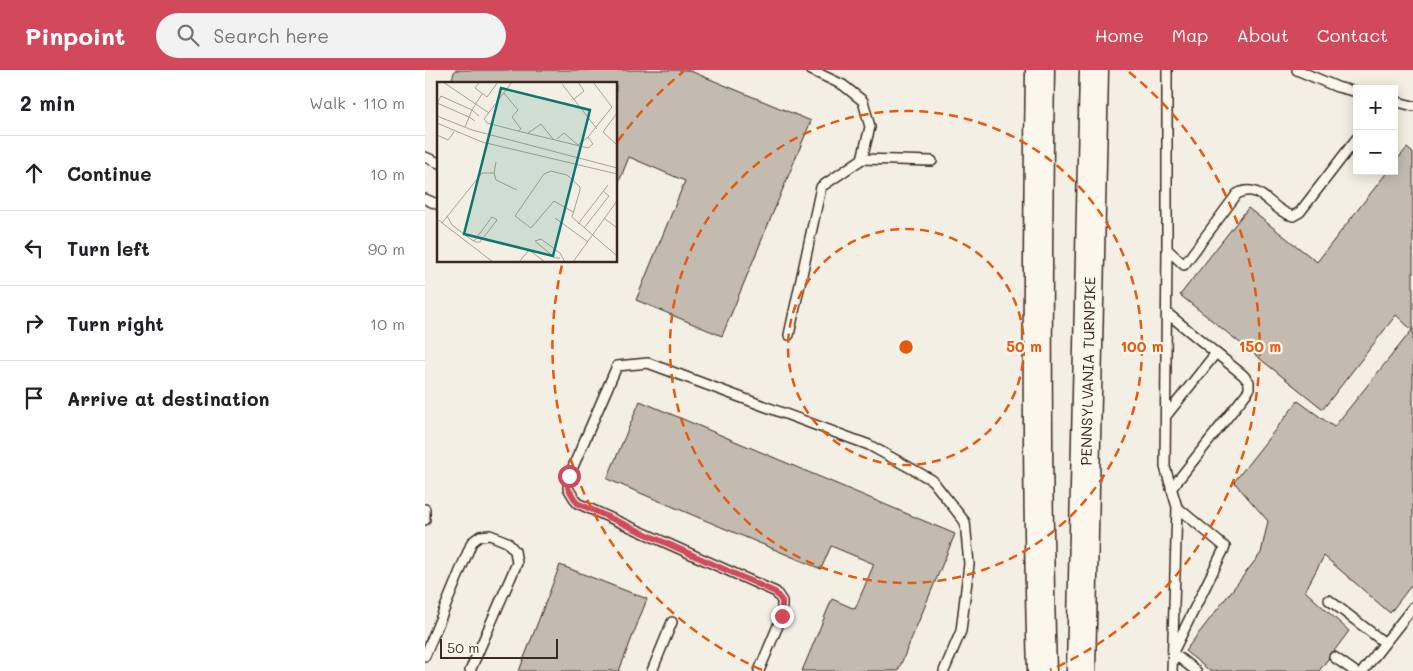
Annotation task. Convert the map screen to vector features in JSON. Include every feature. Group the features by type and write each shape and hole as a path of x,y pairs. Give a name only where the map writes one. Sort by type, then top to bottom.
{"highway":[{"path":"1040,70 1037,280 1038,548 1042,671"},
{"name":"PENNSYLVANIA TURNPIKE","path":"1081,671 1094,70"}],"lane":[{"path":"811,70 843,85 863,101 870,127 862,159"},
{"path":"1167,70 1165,467 1177,508 1173,671"},
{"path":"1297,70 1337,87 1353,91"},
{"path":"1398,102 1413,106"},
{"path":"1167,248 1184,265 1237,194 1246,189 1256,191 1284,214 1293,216 1300,212 1353,143"},
{"path":"425,157 437,162"},
{"path":"789,335 821,187 862,159 933,161"},
{"path":"425,199 437,204"},
{"path":"1167,313 1249,382 1249,390 1171,489"},
{"path":"1166,416 1216,353"},
{"path":"759,671 782,616 782,601 775,592 577,503 568,488 569,476 617,366 648,363 869,445 932,480 965,522 969,564 961,631 944,671"},
{"path":"1173,653 1225,547 1177,508"},
{"path":"425,509 425,520"},
{"path":"425,656 471,542 480,536 490,535 507,542 515,551 517,563 470,671"},
{"path":"1329,600 1385,643"},
{"path":"1363,671 1413,607"},
{"path":"652,671 672,622"},
{"path":"1173,653 1195,671"},
{"path":"1334,657 1354,671"}],"building":[{"path":"455,70 688,70 811,121 722,336 636,300 685,181 629,157 617,187 617,82 451,82"},
{"path":"1407,148 1413,153 1413,583 1390,613 1324,556 1305,591 1349,631 1319,671 1210,671 1185,651 1261,553 1268,521 1234,482 1298,401 1334,427 1412,330 1396,315 1323,409 1180,295 1248,208 1317,262 1385,175 1398,175 1398,158"},
{"path":"640,401 955,534 898,671 802,671 832,599 855,609 874,564 831,546 821,569 607,479"},
{"path":"560,565 647,599 619,671 519,671"}],"route":[{"path":"569,476 568,488 577,503 775,592 782,601 782,616"}]}
